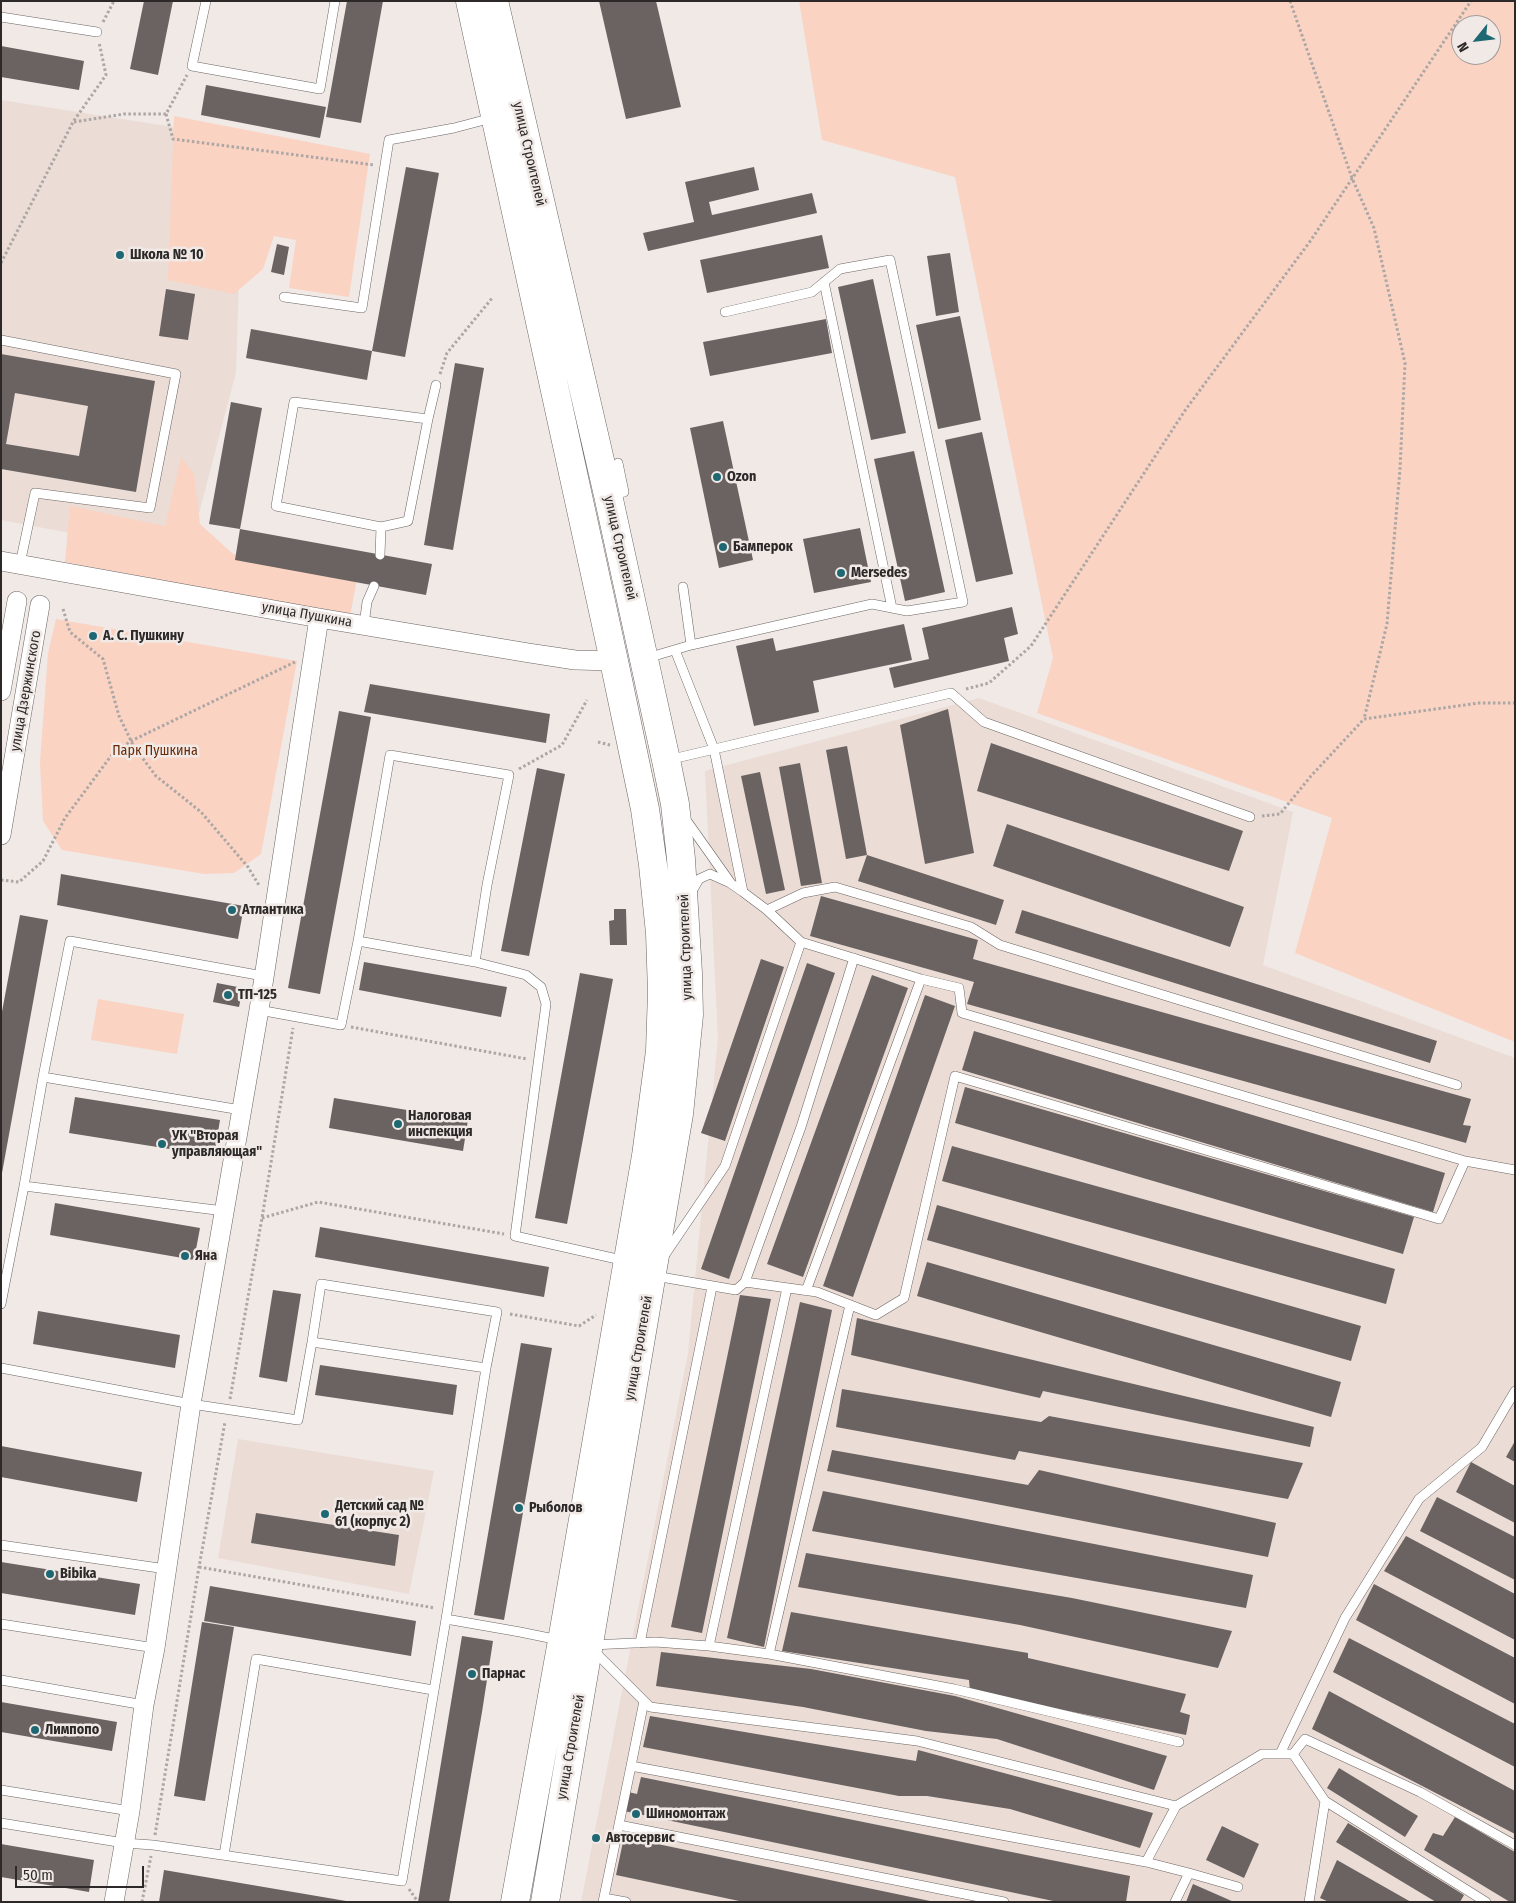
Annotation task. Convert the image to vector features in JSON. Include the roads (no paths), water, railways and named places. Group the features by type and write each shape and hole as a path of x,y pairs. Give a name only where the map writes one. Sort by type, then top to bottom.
{"main road":[{"name":"улица Строителей","path":"470,1 614,661 645,808 654,865 660,933 662,992 660,1051 646,1156 640,1269"},
{"name":"улица Строителей","path":"494,1 645,658 675,804 685,903 689,1015 679,1114 640,1269 575,1643 515,1902"},
{"path":"614,661 645,658"},
{"name":"улица Строителей","path":"545,1902 575,1643"}],"street":[{"name":"улица Пушкина","path":"10,562 319,618 575,660 614,661"},
{"name":"улица Дзержинского","path":"1,691 17,601"},
{"name":"улица Дзержинского","path":"1,835 40,605"},
{"path":"114,1902 130,1811 144,1705 155,1648 192,1404 240,1110 259,1010 262,976 319,618"}],"lane":[{"path":"206,1 192,66 320,89 335,1"},
{"path":"1,17 97,32"},
{"path":"284,297 362,308 388,140 454,128 494,117"},
{"path":"645,658 692,645 872,604 907,611 963,602 890,260 840,269 812,292 726,312"},
{"path":"824,282 892,608"},
{"path":"1,340 176,374 150,508 35,493 10,562"},
{"path":"428,419 294,402 276,506 381,527 408,522 436,385"},
{"path":"608,495 624,492 618,463"},
{"path":"380,555 381,527"},
{"path":"364,625 368,602 374,586"},
{"path":"683,588 692,645"},
{"path":"675,650 714,749 742,892"},
{"path":"666,760 951,693 984,722 1250,817"},
{"path":"259,1010 341,1025 358,941 390,755 509,774 475,962"},
{"path":"675,804 730,883"},
{"path":"685,903 699,879 710,874 730,883 767,910 801,942 921,979 959,988 962,1012 1465,1161 1515,1170"},
{"path":"767,910 803,893 835,887 971,927 1000,946 1457,1085"},
{"path":"1,1304 70,941 262,976"},
{"path":"358,941 475,962 526,975 540,987 546,1004 515,1236 640,1269 736,1290 745,1282 801,1127 854,958"},
{"path":"640,1269 725,1166 801,942"},
{"path":"806,1291 921,979"},
{"path":"745,1282 817,1292 876,1315 904,1298 955,1076 1439,1219 1465,1161"},
{"path":"43,1077 240,1110"},
{"path":"24,1186 224,1211"},
{"path":"1,1368 192,1404 298,1420 321,1284 497,1312 486,1368 402,1881 153,1845 124,1843 1,1823"},
{"path":"640,1643 712,1286"},
{"path":"709,1646 787,1288"},
{"path":"769,1654 850,1305"},
{"path":"312,1342 486,1368"},
{"path":"1280,1754 1345,1618 1419,1498 1482,1447 1515,1391"},
{"path":"1,1545 166,1569"},
{"path":"447,1615 575,1643 655,1642 709,1646 769,1654 954,1689 1179,1742"},
{"path":"1,1624 155,1648"},
{"path":"575,1643 650,1707 917,1741 1176,1806"},
{"path":"224,1855 256,1659 433,1690"},
{"path":"1,1680 144,1705"},
{"path":"626,1902 603,1900 644,1701"},
{"path":"1293,1754 1305,1739 1420,1792 1515,1845"},
{"path":"1146,1862 1176,1806 1262,1754 1293,1754"},
{"path":"1293,1754 1324,1801 1486,1902"},
{"path":"631,1766 1146,1862 1238,1887"},
{"path":"1,1790 130,1811"},
{"path":"1309,1902 1324,1801"},
{"path":"619,1825 1004,1902"},
{"path":"1175,1902 1189,1873"}],"place":[{"name":"Школа № 10","path":"120,255"},
{"name":"Ozon","path":"717,477"},
{"name":"Бамперок","path":"723,547"},
{"name":"Mersedes","path":"841,573"},
{"name":"А. С. Пушкину","path":"93,636"},
{"name":"Атлантика","path":"232,910"},
{"name":"ТП-125","path":"228,995"},
{"name":"Налоговая инспекция","path":"398,1124"},
{"name":"УК \"Вторая управляющая\"","path":"162,1144"},
{"name":"Яна","path":"185,1256"},
{"name":"Рыболов","path":"519,1508"},
{"name":"Детский сад № 61 (корпус 2)","path":"325,1514"},
{"name":"Bibika","path":"50,1574"},
{"name":"Парнас","path":"472,1674"},
{"name":"Лимпопо","path":"35,1730"},
{"name":"Шиномонтаж","path":"636,1814"},
{"name":"Автосервис","path":"596,1838"}],"park label":[{"name":"Парк Пушкина","path":"155,751"}]}
